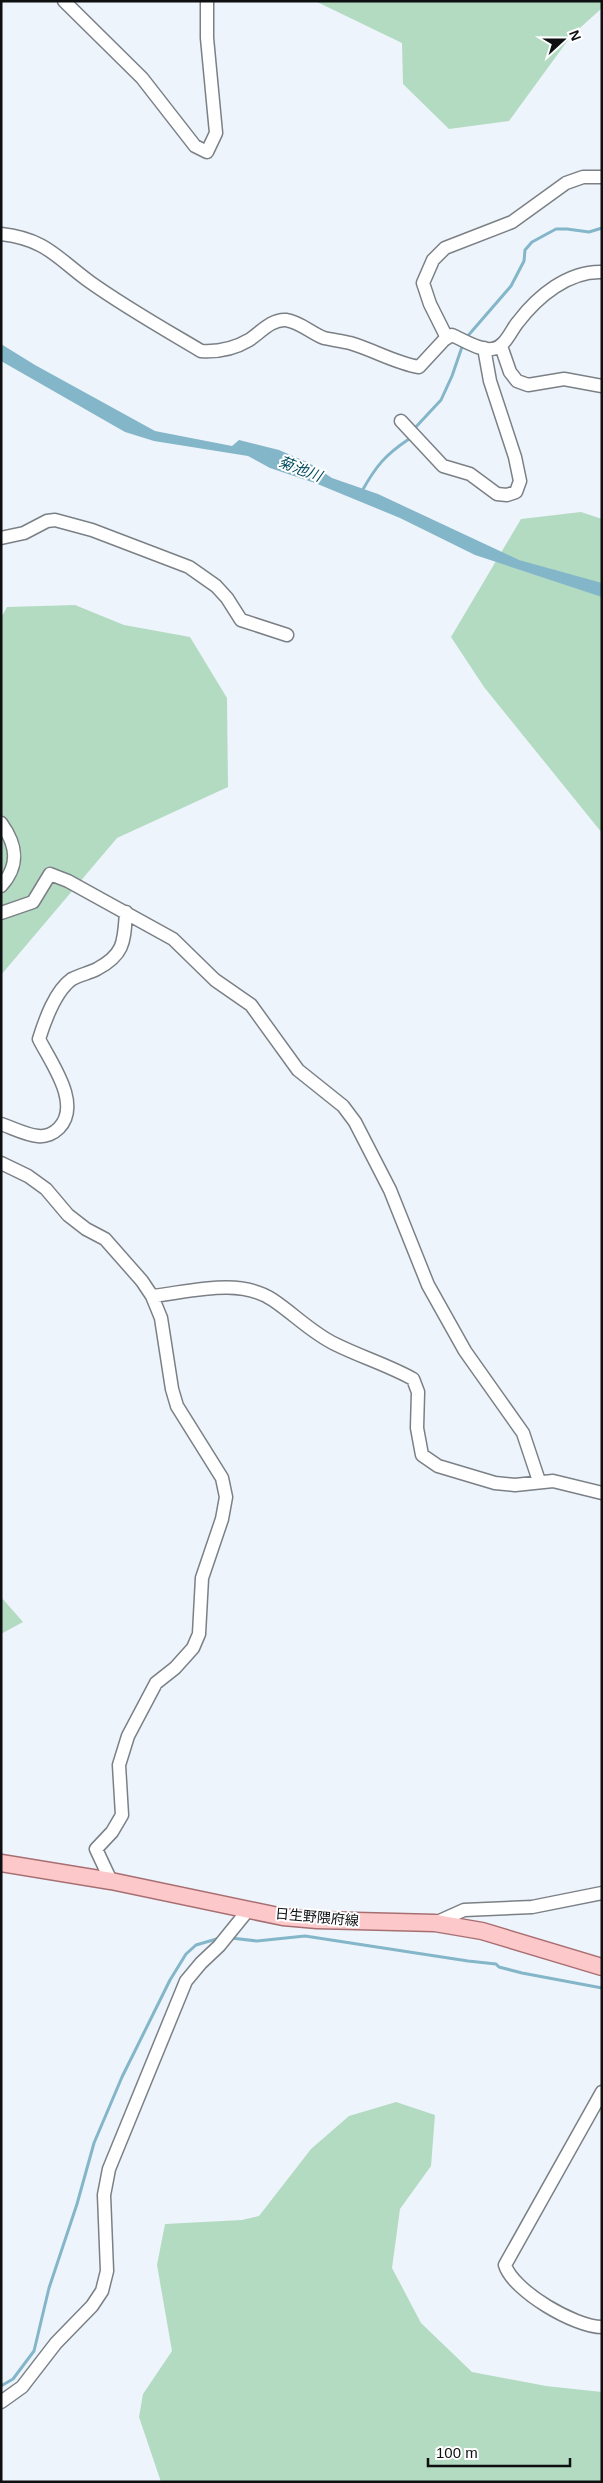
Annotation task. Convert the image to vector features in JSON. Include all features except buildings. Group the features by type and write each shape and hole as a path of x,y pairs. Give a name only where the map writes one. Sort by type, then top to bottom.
{"main road":[{"name":"日生野隈府線","path":"1,1863 111,1881 283,1917 317,1920 435,1923 482,1931 602,1967"}],"street":[{"path":"64,1 142,78 195,146 207,152 216,132 210,48 207,38 207,1"},
{"path":"447,338 430,304 424,283 433,260 445,248 512,222 566,183 583,176 602,177"},
{"path":"1,234 32,239 54,252 90,282 201,351 216,352 232,348 249,340 270,324 284,320 296,323 323,337 351,344 405,365 419,367 452,335 492,350 501,346 519,320 563,280 588,272 602,272"},
{"path":"501,346 510,372 517,381 528,385 564,379 602,386"},
{"path":"401,422 443,466 470,474 497,494 507,496 516,492 520,482 515,457 490,381 484,348"},
{"path":"1,538 24,532 47,521 56,520 92,530 189,567 216,586 227,598 241,620 286,636"},
{"path":"1,823 14,848 16,863 1,886"},
{"path":"1,914 33,902 50,874 126,912 173,939 215,980 251,1005 298,1070 342,1106 356,1122 390,1190 428,1285 465,1352 523,1433 539,1481"},
{"path":"1,1124 40,1137 54,1133 62,1124 68,1112 68,1099 39,1039 49,1012 67,985 72,980 109,962 124,944 126,912"},
{"path":"1,1163 28,1176 46,1190 68,1215 86,1229 104,1239 142,1280 152,1296 161,1318 172,1389 177,1406 222,1478 226,1497 222,1519 202,1578 199,1634 193,1648 156,1683 128,1736 118,1765 122,1815 112,1832 96,1849 111,1881"},
{"path":"152,1296 219,1288 242,1289 262,1294 273,1300 299,1322 334,1344 413,1378 418,1392 417,1428 422,1455 438,1466 495,1483 515,1485 553,1481 602,1493"},
{"path":"435,1923 464,1910 532,1907 602,1893"},
{"path":"1,2402 22,2387 56,2344 92,2306 102,2291 107,2271 104,2195 109,2169 186,1981 219,1946 249,1909"},
{"path":"602,2092 505,2265 508,2276 541,2302 584,2325 602,2327"}],"green space":[{"path":"315,1 602,1 602,8 571,36 509,121 449,129 403,84 402,43"},
{"path":"581,512 602,519 602,833 484,687 451,637 521,519"},
{"path":"75,605 124,625 190,637 227,698 228,787 117,838 1,975 1,618 7,607"},
{"path":"1,1597 23,1622 1,1634"},
{"path":"396,2102 435,2115 431,2166 400,2209 392,2268 421,2323 472,2372 546,2386 602,2392 602,2482 161,2482 139,2417 143,2394 172,2351 157,2265 165,2224 242,2220 259,2216 311,2149 349,2116"}],"water":[{"name":"菊池川","path":"1,344 35,365 155,431 232,446 239,440 279,450 309,463 332,478 378,494 519,560 602,583 602,597 475,555 400,518 315,483 270,468 248,456 154,441 125,432 1,361"}],"waterway":[{"path":"466,338 511,286 524,261 525,250 532,242 556,229 589,232 602,228"},
{"path":"413,430 441,400 463,344"},
{"path":"362,491 382,462 393,450 409,439 410,435"},
{"path":"231,1938 257,1941 305,1936 496,1964 499,1967 522,1973 602,1988"},
{"path":"1,2386 13,2379 34,2351 49,2288 77,2204 94,2143 122,2077 170,1980 186,1954 196,1945 220,1938"}]}
